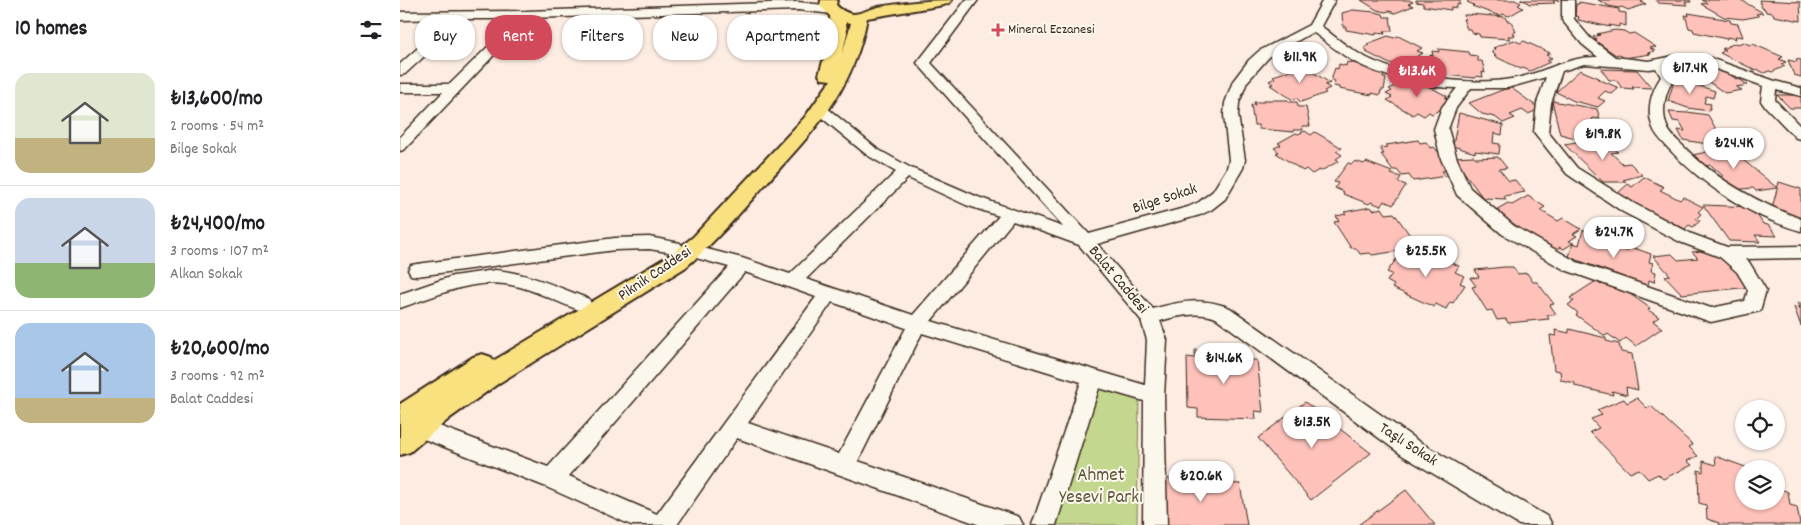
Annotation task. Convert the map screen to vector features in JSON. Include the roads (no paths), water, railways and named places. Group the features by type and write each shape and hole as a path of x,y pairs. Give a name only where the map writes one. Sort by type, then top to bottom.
{"main road":[{"path":"832,6 847,18 866,8 914,0"},
{"path":"866,8 936,0"},
{"name":"Piknik Caddesi","path":"683,249 686,236 793,124 819,93 829,74 839,33 832,6"},
{"name":"Piknik Caddesi","path":"409,423 662,271 822,110 840,81 866,8"},
{"name":"Piknik Caddesi","path":"400,443 409,423 452,382 645,267 683,249"}],"street":[{"path":"972,0 924,63 1085,240"},
{"path":"1329,0 1314,27 1355,57 1385,71 1444,84 1507,84 1533,78 1583,60 1649,65 1674,60 1707,61 1770,84 1801,92"},
{"path":"1568,0 1568,20 1586,41 1611,61"},
{"path":"526,15 832,6"},
{"path":"400,16 415,16"},
{"name":"Bilge Sokak","path":"1085,240 1194,211 1205,206 1219,195 1236,164 1230,115 1240,81 1264,54 1314,27"},
{"path":"400,71 415,57"},
{"path":"400,146 485,57"},
{"path":"1658,63 1665,69 1668,77 1662,84 1657,101 1660,129 1688,161 1724,188 1771,214 1801,225"},
{"path":"1467,84 1449,106 1441,129 1449,159 1463,191 1508,230 1571,266 1711,315 1753,306 1757,290 1743,267 1726,253 1686,238 1629,208 1572,171 1541,132 1544,103 1556,69"},
{"path":"1770,84 1768,100 1801,135"},
{"path":"400,88 454,88"},
{"name":"Balat Caddesi","path":"822,110 872,152 906,171 972,201 1085,240 1149,317 1157,340 1154,396 1155,525"},
{"path":"793,281 906,171"},
{"path":"844,466 917,324 1009,215"},
{"path":"417,270 615,244 649,243 683,249 742,264 917,324 1154,396"},
{"path":"1726,253 1801,252"},
{"path":"552,479 742,264"},
{"path":"400,301 460,282 494,277 508,278 537,286 582,304"},
{"path":"663,525 830,293"},
{"name":"Taşlı Sokak","path":"1149,317 1197,306 1215,309 1223,313 1410,448 1540,525"},
{"path":"1044,525 1092,378"},
{"path":"409,423 552,479 657,525"},
{"path":"732,427 1011,525"}],"place":[{"name":"Mineral Eczanesi","path":"998,30"}],"park label":[{"name":"Ahmet Yesevi Parkı","path":"1101,487"}]}
